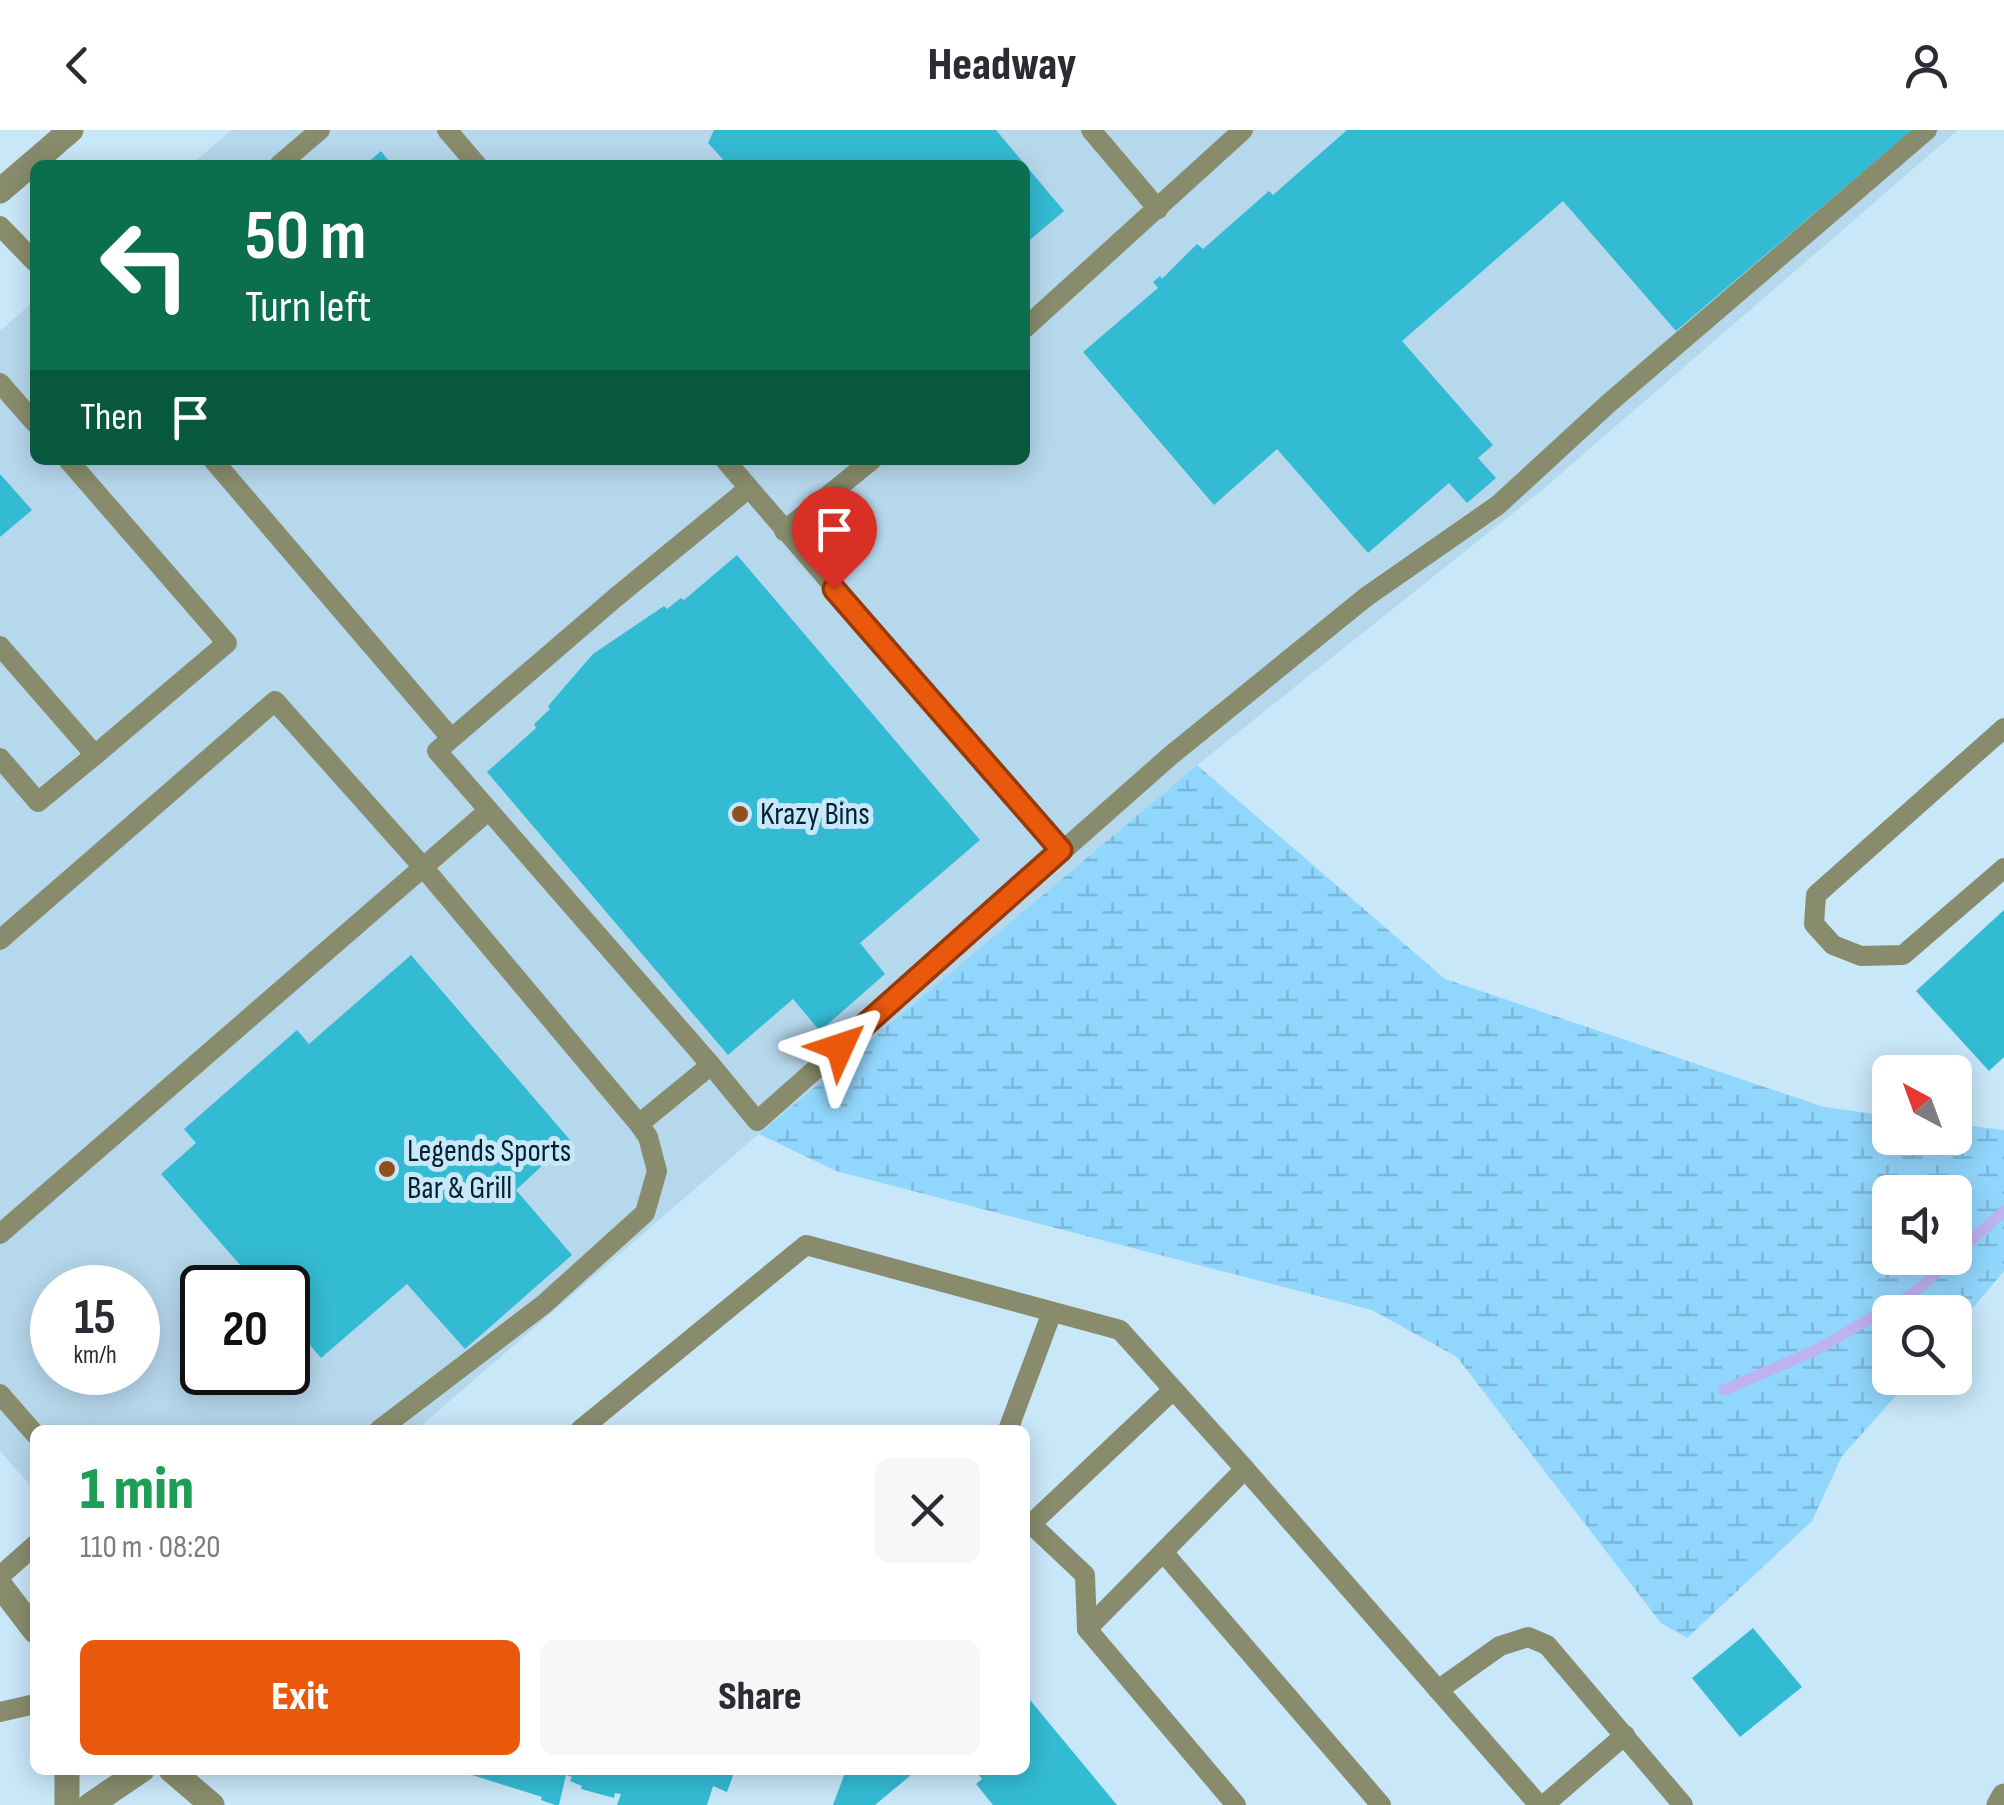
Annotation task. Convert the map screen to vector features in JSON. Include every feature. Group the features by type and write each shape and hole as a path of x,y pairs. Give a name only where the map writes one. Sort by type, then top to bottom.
{"street":[{"path":"36,160 71,130"},
{"path":"0,191 30,165"},
{"path":"0,1584 30,1624"},
{"path":"67,1775 67,1805"},
{"path":"90,1805 135,1775"},
{"path":"177,1775 212,1805"},
{"path":"1999,1805 2004,1796"}],"lane":[{"path":"285,160 320,130"},
{"path":"447,130 472,160"},
{"path":"1091,130 1158,209"},
{"path":"1030,324 1243,130"},
{"path":"748,488 436,751 757,1121 1186,743 1366,597 1498,505 1927,130"},
{"path":"0,226 30,257"},
{"path":"0,383 30,417"},
{"path":"0,758 38,802 227,643 72,465"},
{"path":"217,465 451,738"},
{"path":"729,465 1061,850"},
{"path":"784,531 866,465"},
{"path":"0,646 95,754"},
{"path":"2,933 275,700 423,867 639,1124 648,1137 657,1171 645,1213 543,1305 386,1425"},
{"path":"2004,728 1816,895 1814,924 1833,945 1862,956 1903,955 2004,868"},
{"path":"0,1234 488,811"},
{"path":"639,1124 711,1066"},
{"path":"586,1425 806,1245 1120,1330 1541,1805 1625,1734"},
{"path":"1010,1425 1052,1312"},
{"path":"1030,1524 1174,1390"},
{"path":"0,1394 30,1428"},
{"path":"1087,1629 1245,1469"},
{"path":"1030,1528 1086,1575 1087,1629 1236,1805"},
{"path":"0,1576 30,1549"},
{"path":"1164,1552 1381,1805"},
{"path":"1438,1690 1500,1646 1528,1637 1547,1644 1682,1805"},
{"path":"0,1712 30,1705"}],"shaded area":[{"path":"231,130 1958,130 1542,490 1197,765 741,1149 422,1425 30,1425 30,1485 0,1451 0,331 30,304 30,465 1030,465 1030,160 197,160"}],"green space":[{"path":"1197,765 1445,979 1824,1107 1872,1114 1872,1155 1972,1155 1972,1126 2004,1130 2004,1271 1972,1309 1972,1295 1872,1295 1872,1395 1897,1395 1842,1456 1812,1521 1687,1638 1661,1623 1457,1357 1372,1310 836,1171 759,1134"}],"building":[{"path":"714,130 996,130 1021,160 723,160 708,143"},
{"path":"1347,130 1912,130 1676,331 1563,201 1402,341 1493,445 1478,458 1496,478 1467,503 1449,483 1368,553 1277,449 1214,505 1083,352 1158,288 1153,282 1160,276 1162,279 1197,244 1203,249"},
{"path":"381,151 388,160 371,160"},
{"path":"1030,170 1064,211 1030,240"},
{"path":"0,474 32,510 0,537"},
{"path":"737,555 980,840 860,943 885,974 820,1031 793,999 728,1055 487,772 536,728 534,724 593,654 664,606 667,609 681,598 684,600"},
{"path":"2004,910 2004,1057 1989,1071 1916,991"},
{"path":"411,955 570,1140 516,1190 572,1255 465,1349 407,1284 321,1358 310,1345 310,1265 240,1265 161,1174 196,1143 184,1129 297,1030 309,1044"},
{"path":"1753,1628 1802,1687 1740,1737 1692,1678"},
{"path":"1030,1700 1117,1805 993,1805 976,1784 982,1779 979,1775 1030,1775"},
{"path":"472,1775 566,1775 559,1805 541,1800 542,1797"},
{"path":"566,1775 733,1775 727,1792 713,1786 707,1805 617,1805 621,1794 615,1793 614,1798 581,1789 582,1786 570,1781 572,1777"},
{"path":"844,1775 911,1775 875,1805 833,1805"}],"waterway":[{"path":"1972,1240 2004,1211"},
{"path":"1724,1390 1816,1350 1914,1293 1934,1275"}],"place":[{"name":"Krazy Bins","path":"740,814"},
{"name":"Legends Sports Bar & Grill","path":"387,1169"}],"route":[{"path":"834,589 1061,850 840,1047"}]}
